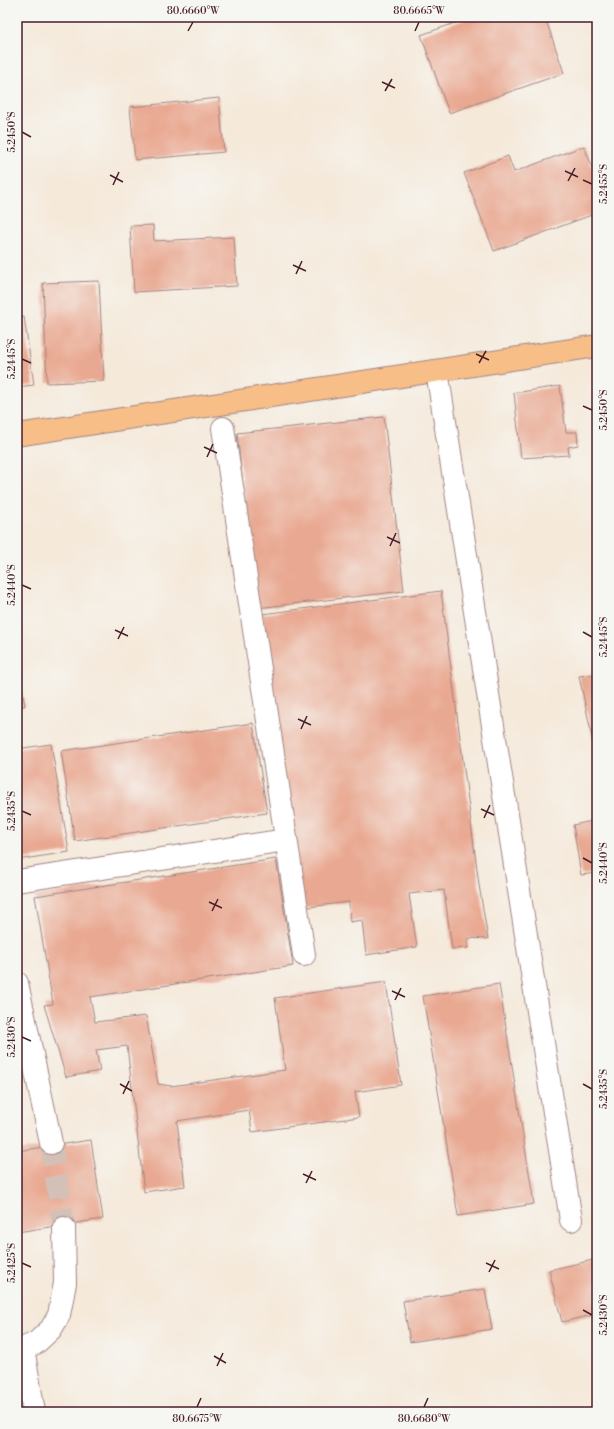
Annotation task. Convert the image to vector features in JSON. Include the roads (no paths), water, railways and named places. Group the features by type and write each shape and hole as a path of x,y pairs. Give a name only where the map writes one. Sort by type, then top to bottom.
{"main road":[{"path":"17,435 597,346"}],"lane":[{"path":"437,371 571,1220"},
{"path":"223,428 304,955"},
{"path":"17,881 286,840"},
{"path":"17,983 51,1143"},
{"path":"34,1412 20,1350 36,1343 51,1329 59,1315 65,1283 64,1228"}],"tunnel":[{"path":"51,1143 64,1228"}]}
